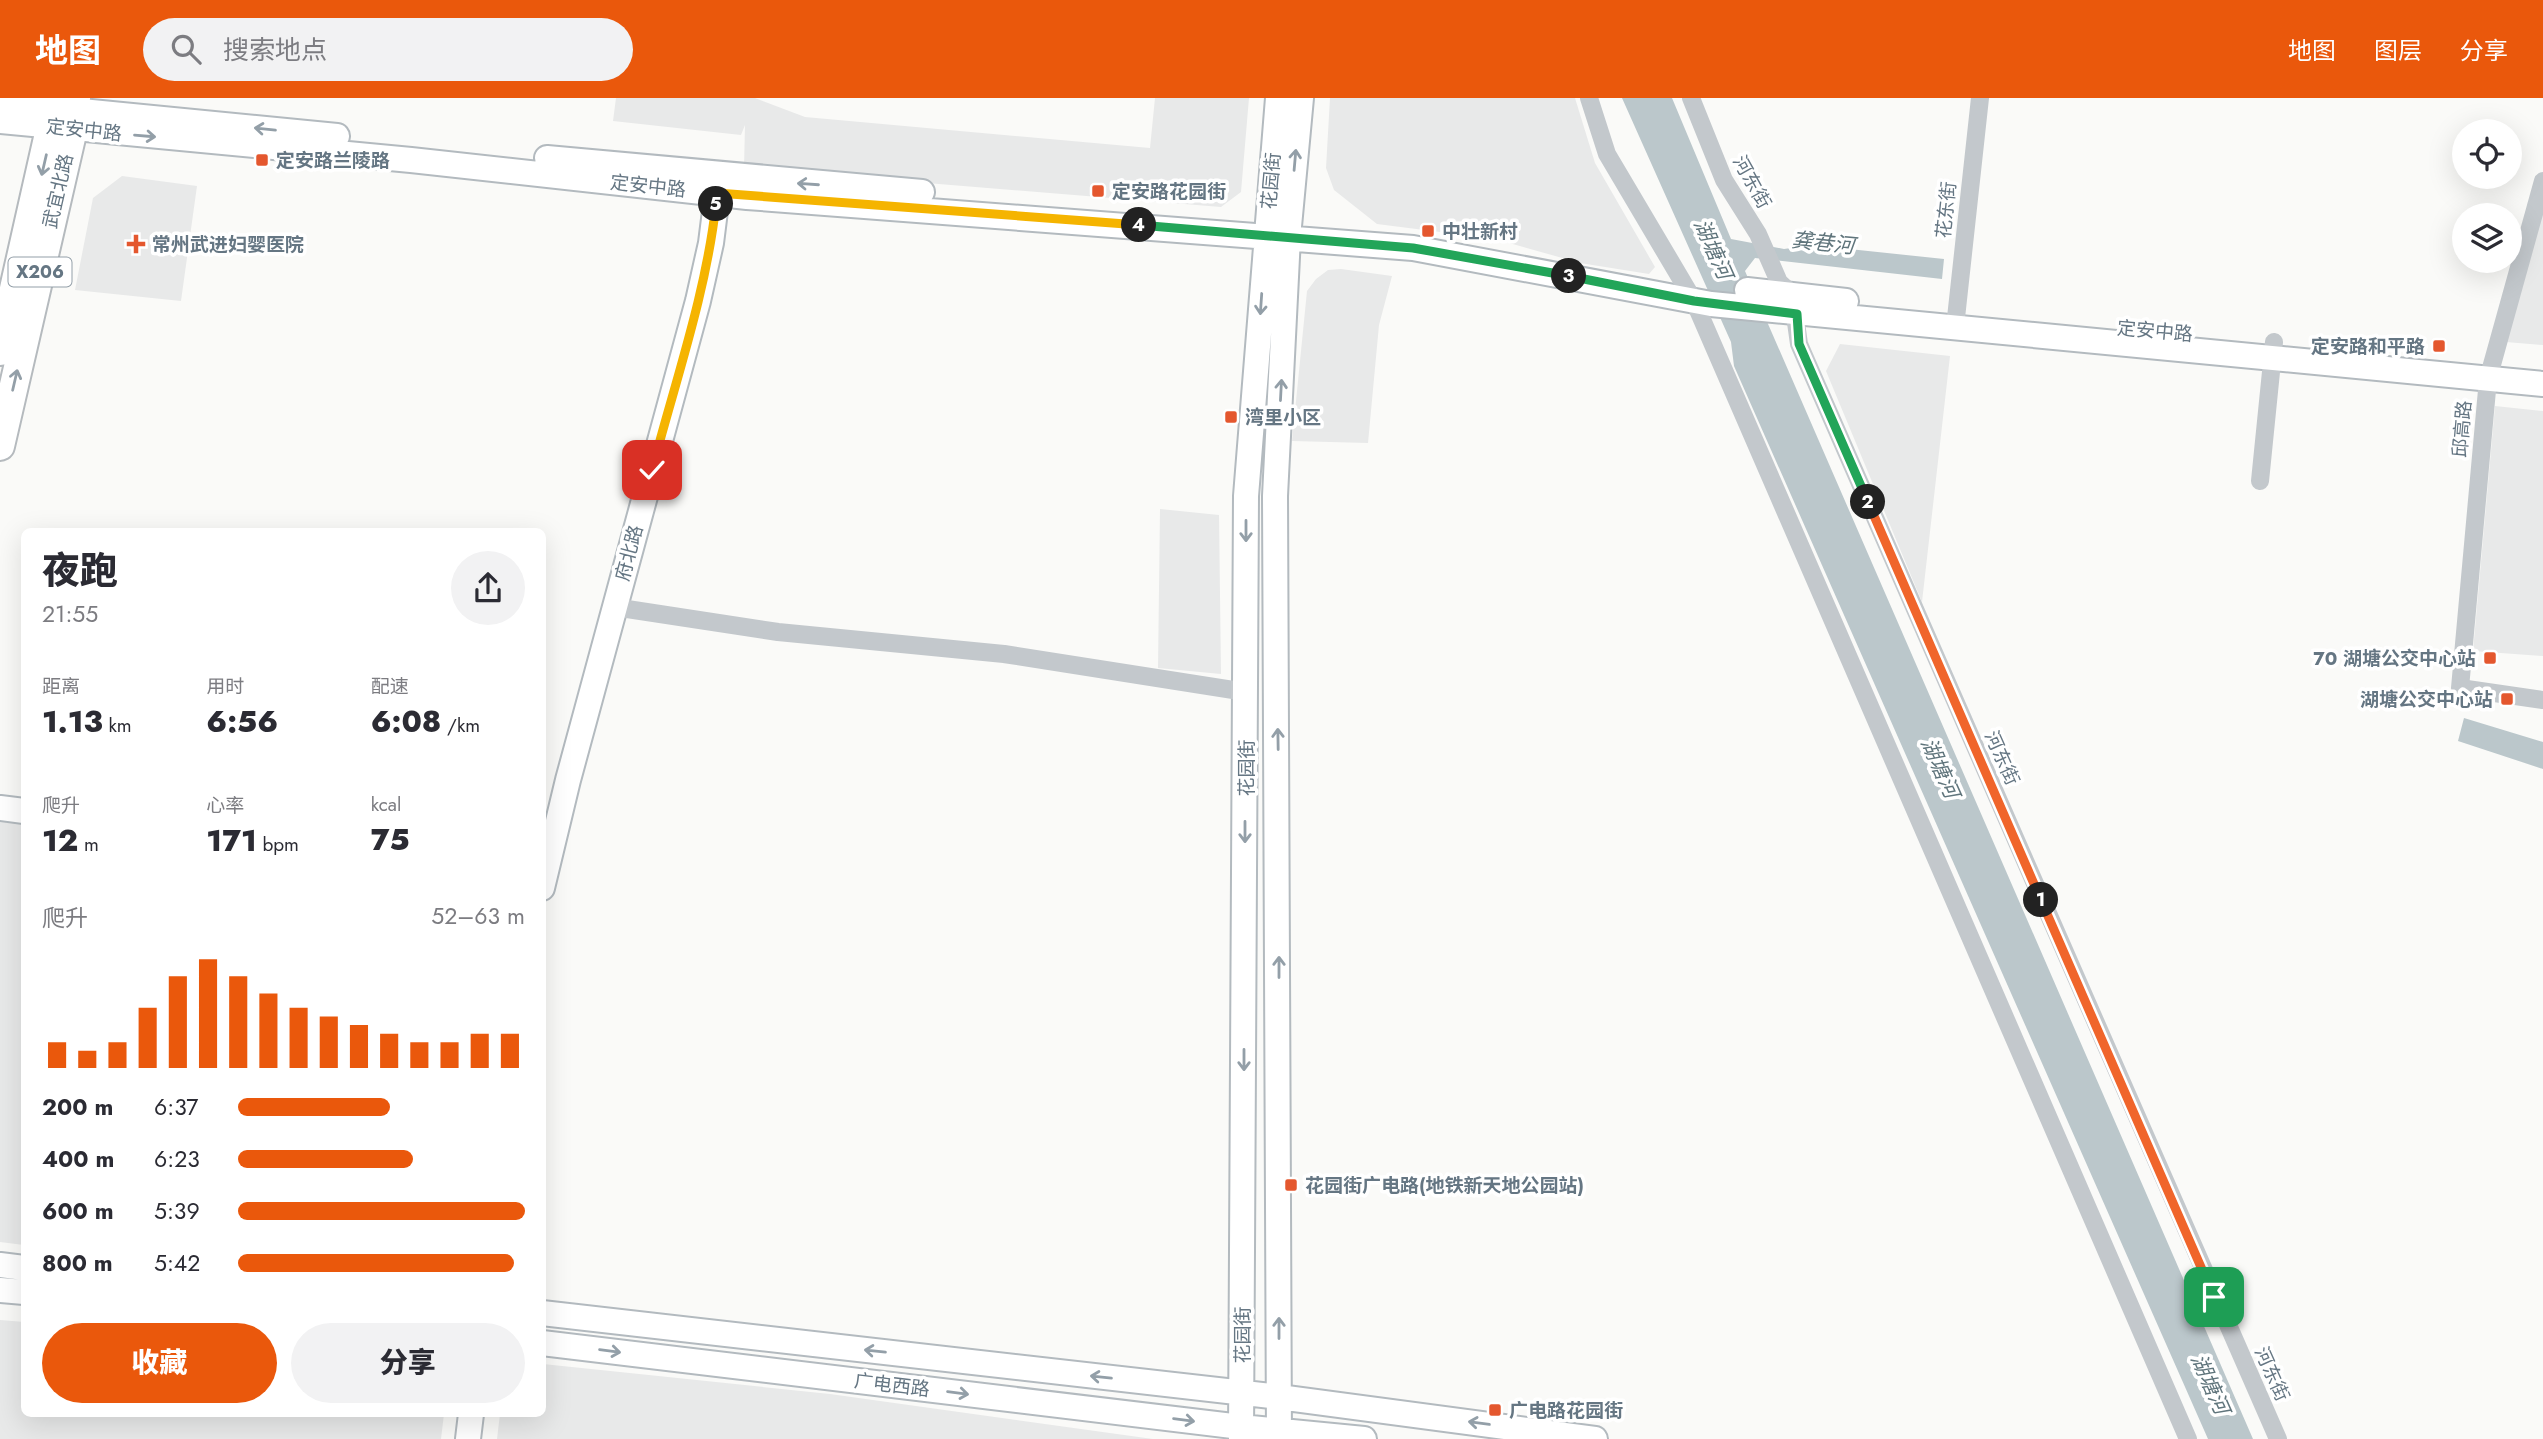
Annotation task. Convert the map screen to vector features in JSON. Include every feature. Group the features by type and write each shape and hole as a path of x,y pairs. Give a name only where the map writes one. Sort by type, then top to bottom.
{"main road":[{"name":"花园街","path":"1279,98 1275,496 1279,1434"},
{"name":"花园街","path":"1241,1433 1246,496 1278,229 1301,98"},
{"name":"定安中路","path":"0,103 411,160 1278,229 1697,294 1781,298 1956,320 2490,371 2543,384"},
{"name":"定安中路","path":"0,121 65,111"},
{"name":"武宜北路","path":"0,351 65,111"},
{"name":"武宜北路","path":"0,446 65,111"},
{"name":"府北路","path":"546,866 698,301 711,243 718,184"},
{"name":"定安中路","path":"2490,371 2543,367"},
{"path":"0,808 21,811"},
{"path":"0,1265 21,1268"},
{"path":"0,1290 21,1292"},
{"name":"广电西路","path":"546,1314 1279,1397"},
{"name":"广电西路","path":"546,1344 1241,1433 1364,1439"},
{"path":"1279,1397 1595,1439"},
{"path":"468,1439 471,1417"}],"street":[{"path":"1589,98 1607,155 1697,294 2188,1439"},
{"name":"河东街","path":"1691,98 1724,180 1758,234 1804,357 2278,1439"},
{"name":"花东街","path":"1956,320 1980,98"},
{"name":"邱高路","path":"2543,181 2490,371 2460,688 2543,701"},
{"path":"2260,481 2273,350"},
{"path":"614,607 778,632 1004,654 1246,692"}],"shaded area":[{"path":"616,98 755,98 805,117 1150,148 1155,98 1249,98 1241,192 1221,207 744,168 745,125 741,135 613,121"},
{"path":"1330,98 1575,98 1595,163 1655,267 1649,274 1580,263 1495,239 1377,224 1334,190 1326,168"},
{"name":"常州武进妇婴医院","path":"122,176 197,186 181,301 75,290 93,198"},
{"path":"2543,207 2543,345 2506,342"},
{"path":"1341,269 1392,276 1379,325 1368,443 1292,441 1307,291 1316,279 1328,270"},
{"path":"1840,344 1950,356 1922,602 1826,371"},
{"path":"2495,406 2543,411 2543,656 2473,651"},
{"path":"1160,509 1219,515 1221,674 1158,668"},
{"path":"0,815 21,818 21,1245 0,1242"},
{"path":"0,1320 21,1322 21,1417 444,1417 441,1439 0,1439"},
{"path":"546,1364 830,1394 1153,1439 497,1439 500,1417 546,1417"}],"water":[{"name":"湖塘河","path":"1622,98 1672,98 1731,239 1784,249 1811,245 1944,259 1942,279 1755,258 1745,271 2253,1439 2208,1439 1734,366 1731,342"},
{"path":"2464,718 2543,742 2543,769 2458,741"}],"place":[{"name":"定安路兰陵路","path":"262,160"},
{"name":"定安路花园街","path":"1098,191"},
{"name":"中壮新村","path":"1428,231"},
{"name":"常州武进妇婴医院","path":"136,244"},
{"name":"定安路和平路","path":"2439,346"},
{"name":"湾里小区","path":"1231,417"},
{"name":"70 湖塘公交中心站","path":"2490,658"},
{"name":"湖塘公交中心站","path":"2507,699"},
{"name":"花园街广电路(地铁新天地公园站)","path":"1291,1185"},
{"name":"广电路花园街","path":"1495,1410"}],"route":[{"path":"652,470 698,301 711,243 717,193 1413,248 1711,304 1797,314 1799,344 2214,1297"}],"water label":[{"name":"龚巷河","path":"1823,243"}]}
